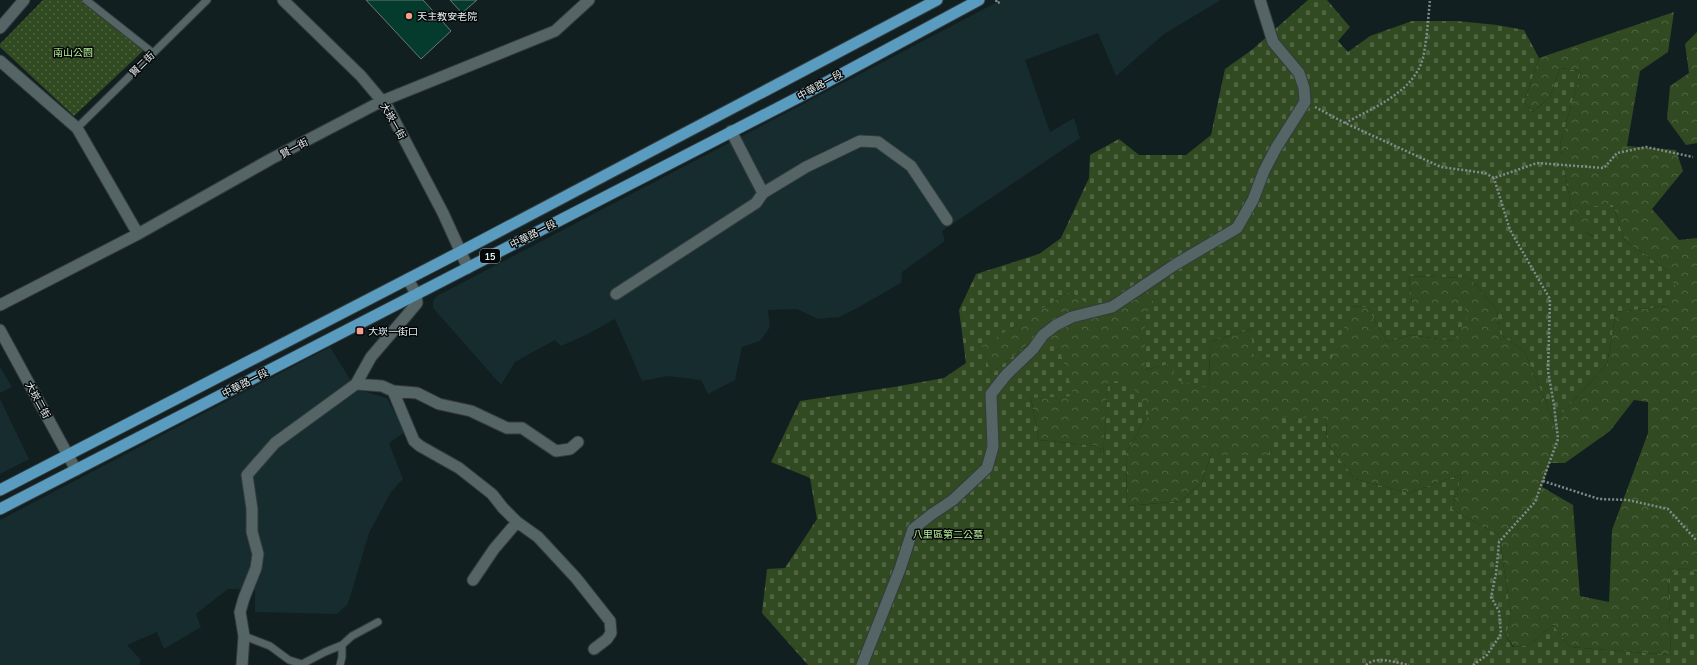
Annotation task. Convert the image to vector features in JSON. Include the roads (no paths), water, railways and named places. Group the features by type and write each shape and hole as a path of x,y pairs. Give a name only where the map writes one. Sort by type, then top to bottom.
{"main road":[{"name":"中華路一段","path":"0,490 460,252 937,0"},
{"name":"中華路一段","path":"0,509 799,97 979,0"}],"street":[{"path":"0,28 24,0"},
{"name":"大崁一街","path":"284,0 361,76 388,108 443,213 468,268"},
{"name":"賢一街","path":"0,304 138,234 271,159 382,101 555,31 589,0"},
{"path":"862,665 900,569 913,529 932,514 954,500 986,468 993,447 991,394 1006,376 1033,349 1043,336 1056,325 1072,316 1112,307 1176,264 1237,228 1253,200 1264,171 1276,148 1305,102 1304,88 1299,73 1273,42 1260,0"},
{"path":"0,61 77,128 138,234"},
{"path":"731,131 763,193"},
{"path":"616,294 756,203 763,193 806,167 860,141 878,142 911,166 947,220"},
{"path":"242,665 244,636 240,612 256,568 258,554 252,532 252,509 247,475 275,443 356,384 371,357 408,316 417,303 416,294 408,279"},
{"name":"大崁二街","path":"0,330 76,470"},
{"path":"356,384 382,386 393,391 417,393 439,404 471,411 507,428 522,428 556,451 570,449 578,442"},
{"path":"393,391 414,441 458,468 492,494 517,522 538,537 576,578 610,621 611,633 607,639 594,649"},
{"path":"473,580 494,549 517,522"}],"lane":[{"path":"86,0 153,53"},
{"name":"賢二街","path":"77,128 207,0"},
{"path":"244,636 270,646 289,660 302,664 342,645 352,636 378,622"},
{"path":"340,665 342,658 342,645"}],"place":[{"name":"天主教安老院","path":"409,16"},
{"name":"大崁一街口","path":"360,331"}],"park label":[{"name":"南山公園","path":"73,52"},
{"name":"八里區第二公墓","path":"948,534"}]}
